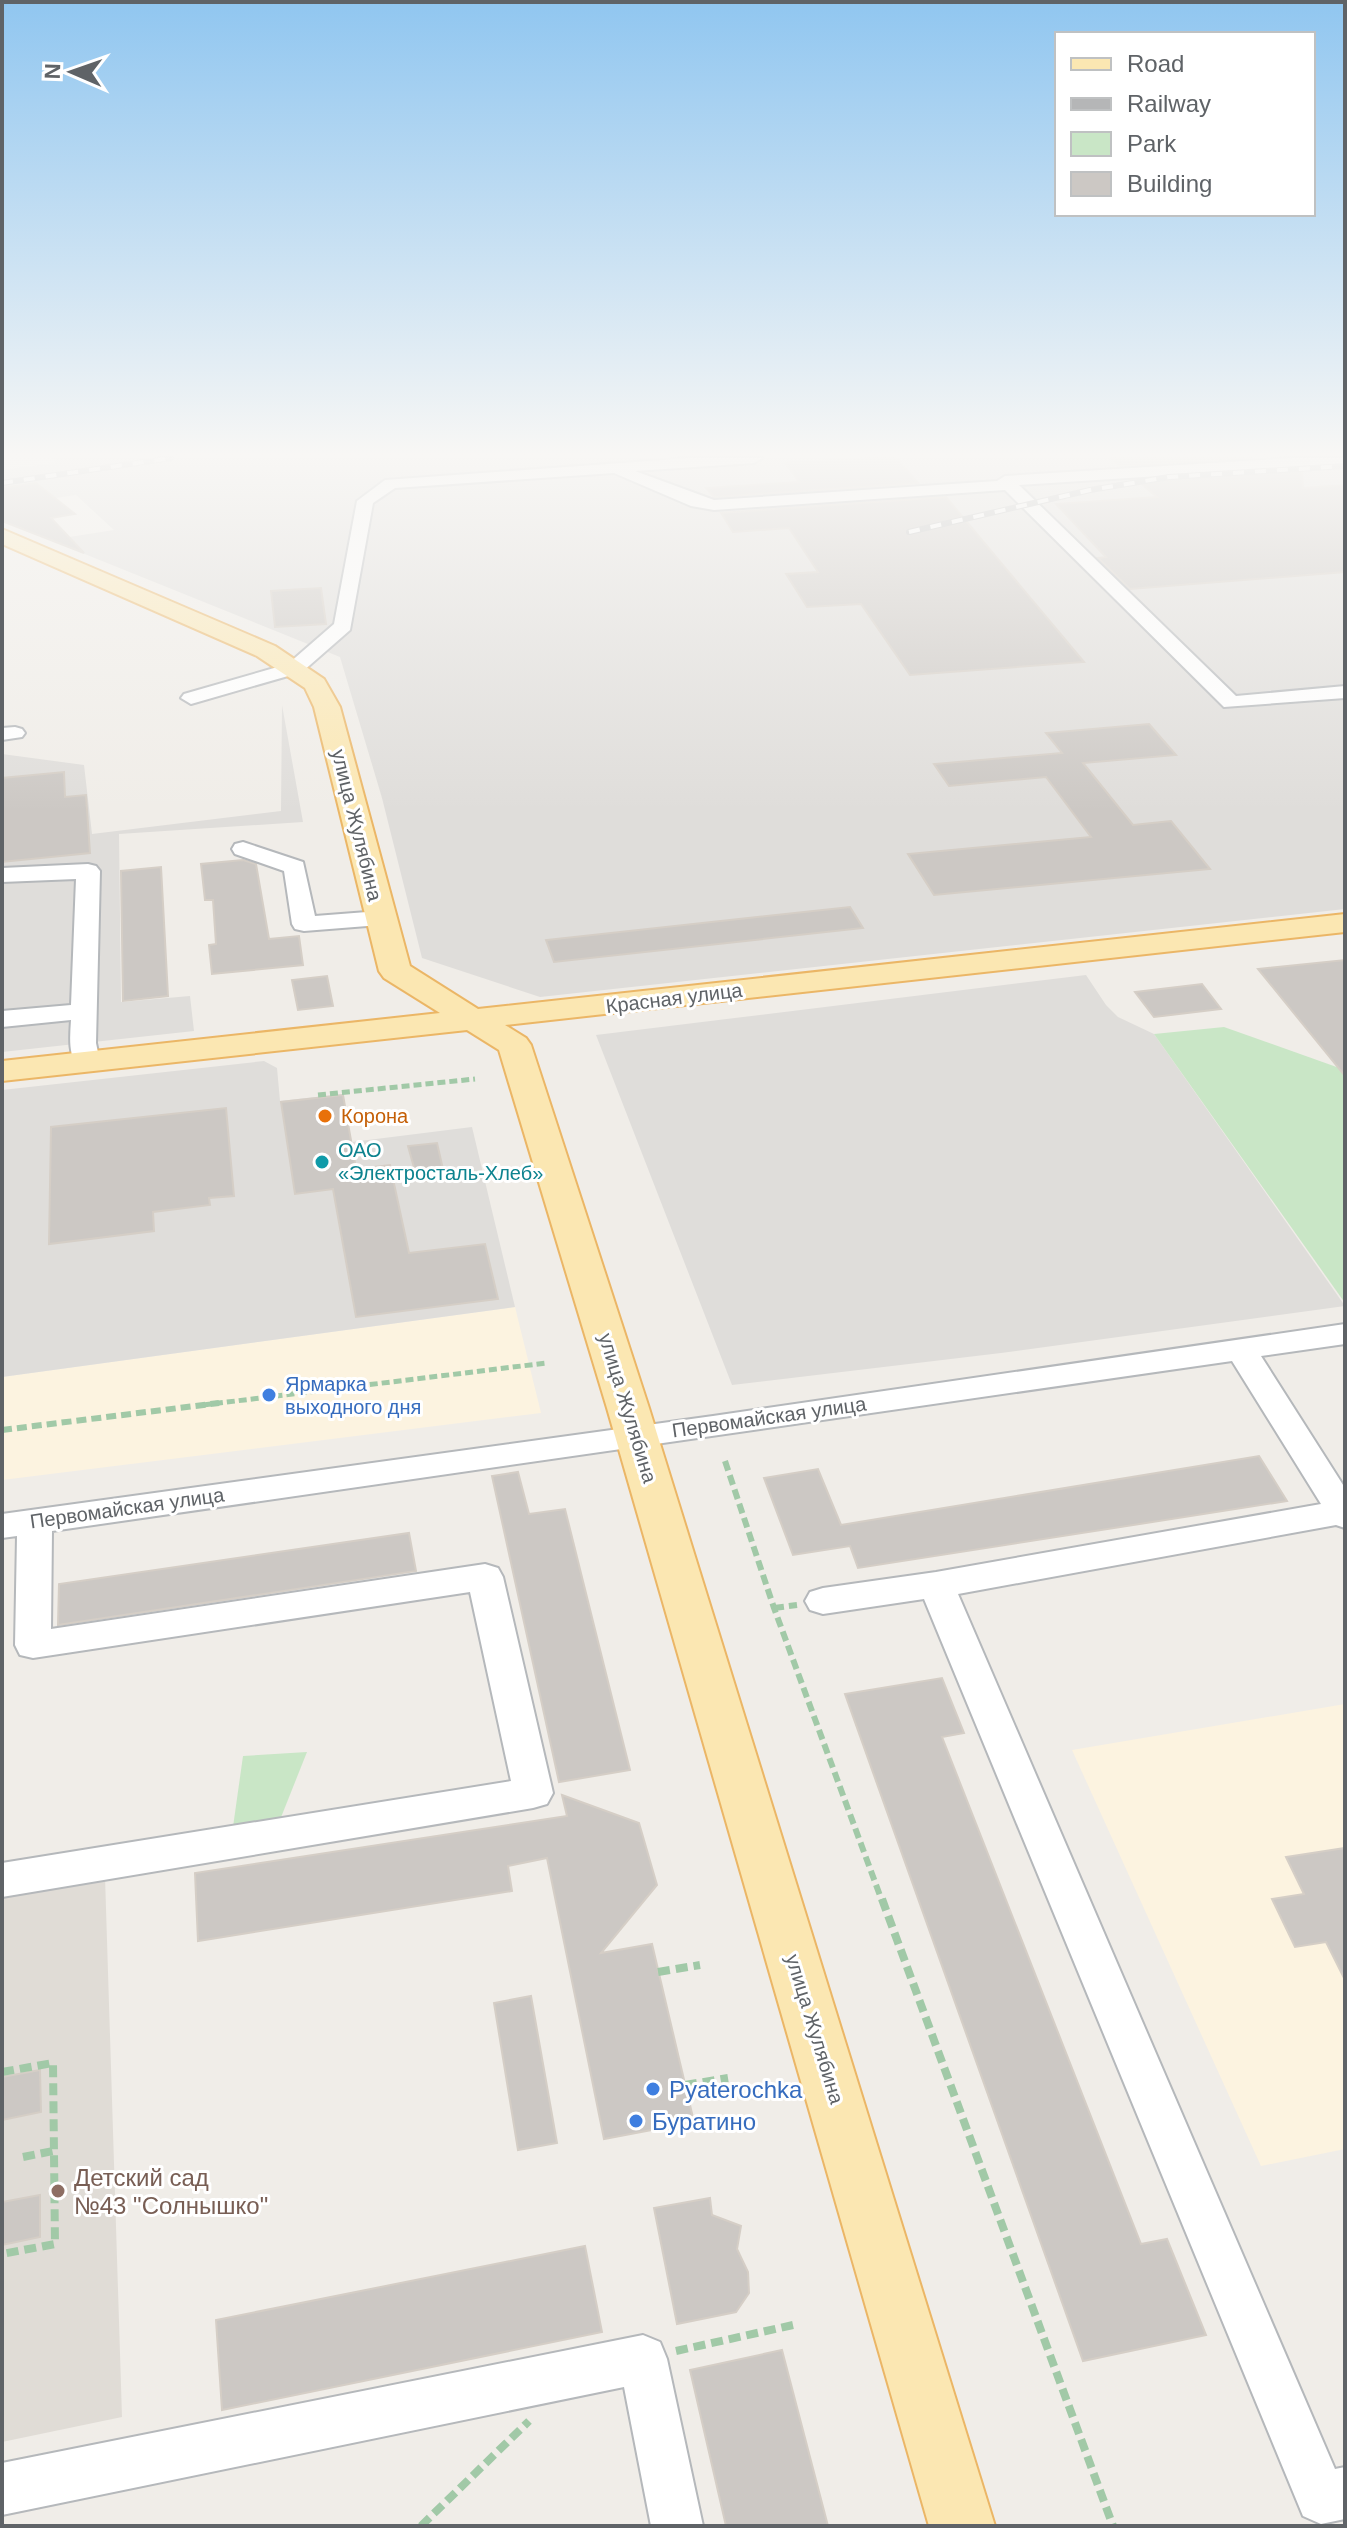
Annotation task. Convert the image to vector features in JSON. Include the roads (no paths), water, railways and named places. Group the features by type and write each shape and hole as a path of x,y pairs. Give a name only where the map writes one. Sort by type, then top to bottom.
{"main road":[{"name":"улица Жулябина","path":"94,576 266,651 315,684 327,707 395,971 505,1037 518,1054 636,1435 962,2526"},
{"name":"Красная улица","path":"2,1071 1345,923"},
{"path":"359,1034 383,1005 395,971"}],"street":[{"path":"191,698 295,668 343,626 352,576"},
{"path":"1101,576 1231,703 1345,692"},
{"path":"243,849 295,867 292,926 380,918"},
{"path":"2,875 88,871 83,1043 87,1062"},
{"path":"2,1019 84,1011"},
{"name":"Первомайская улица","path":"19,1523 636,1435 713,1427 1345,1334"},
{"path":"823,1601 936,1585 1344,1514 1240,1348"},
{"path":"2,1880 533,1793 485,1577 33,1645 19,1523"},
{"path":"936,1585 1321,2498 1345,2493"},
{"path":"2,2489 643,2359 677,2526"}],"place":[{"name":"Корона","path":"325,1116"},
{"name":"ОАО «Электросталь-Хлеб»","path":"322,1162"},
{"name":"Ярмарка выходного дня","path":"269,1395"},
{"name":"Pyaterochka","path":"653,2089"},
{"name":"Буратино","path":"636,2121"},
{"name":"Детский сад №43 \"Солнышко\"","path":"58,2191"}]}
